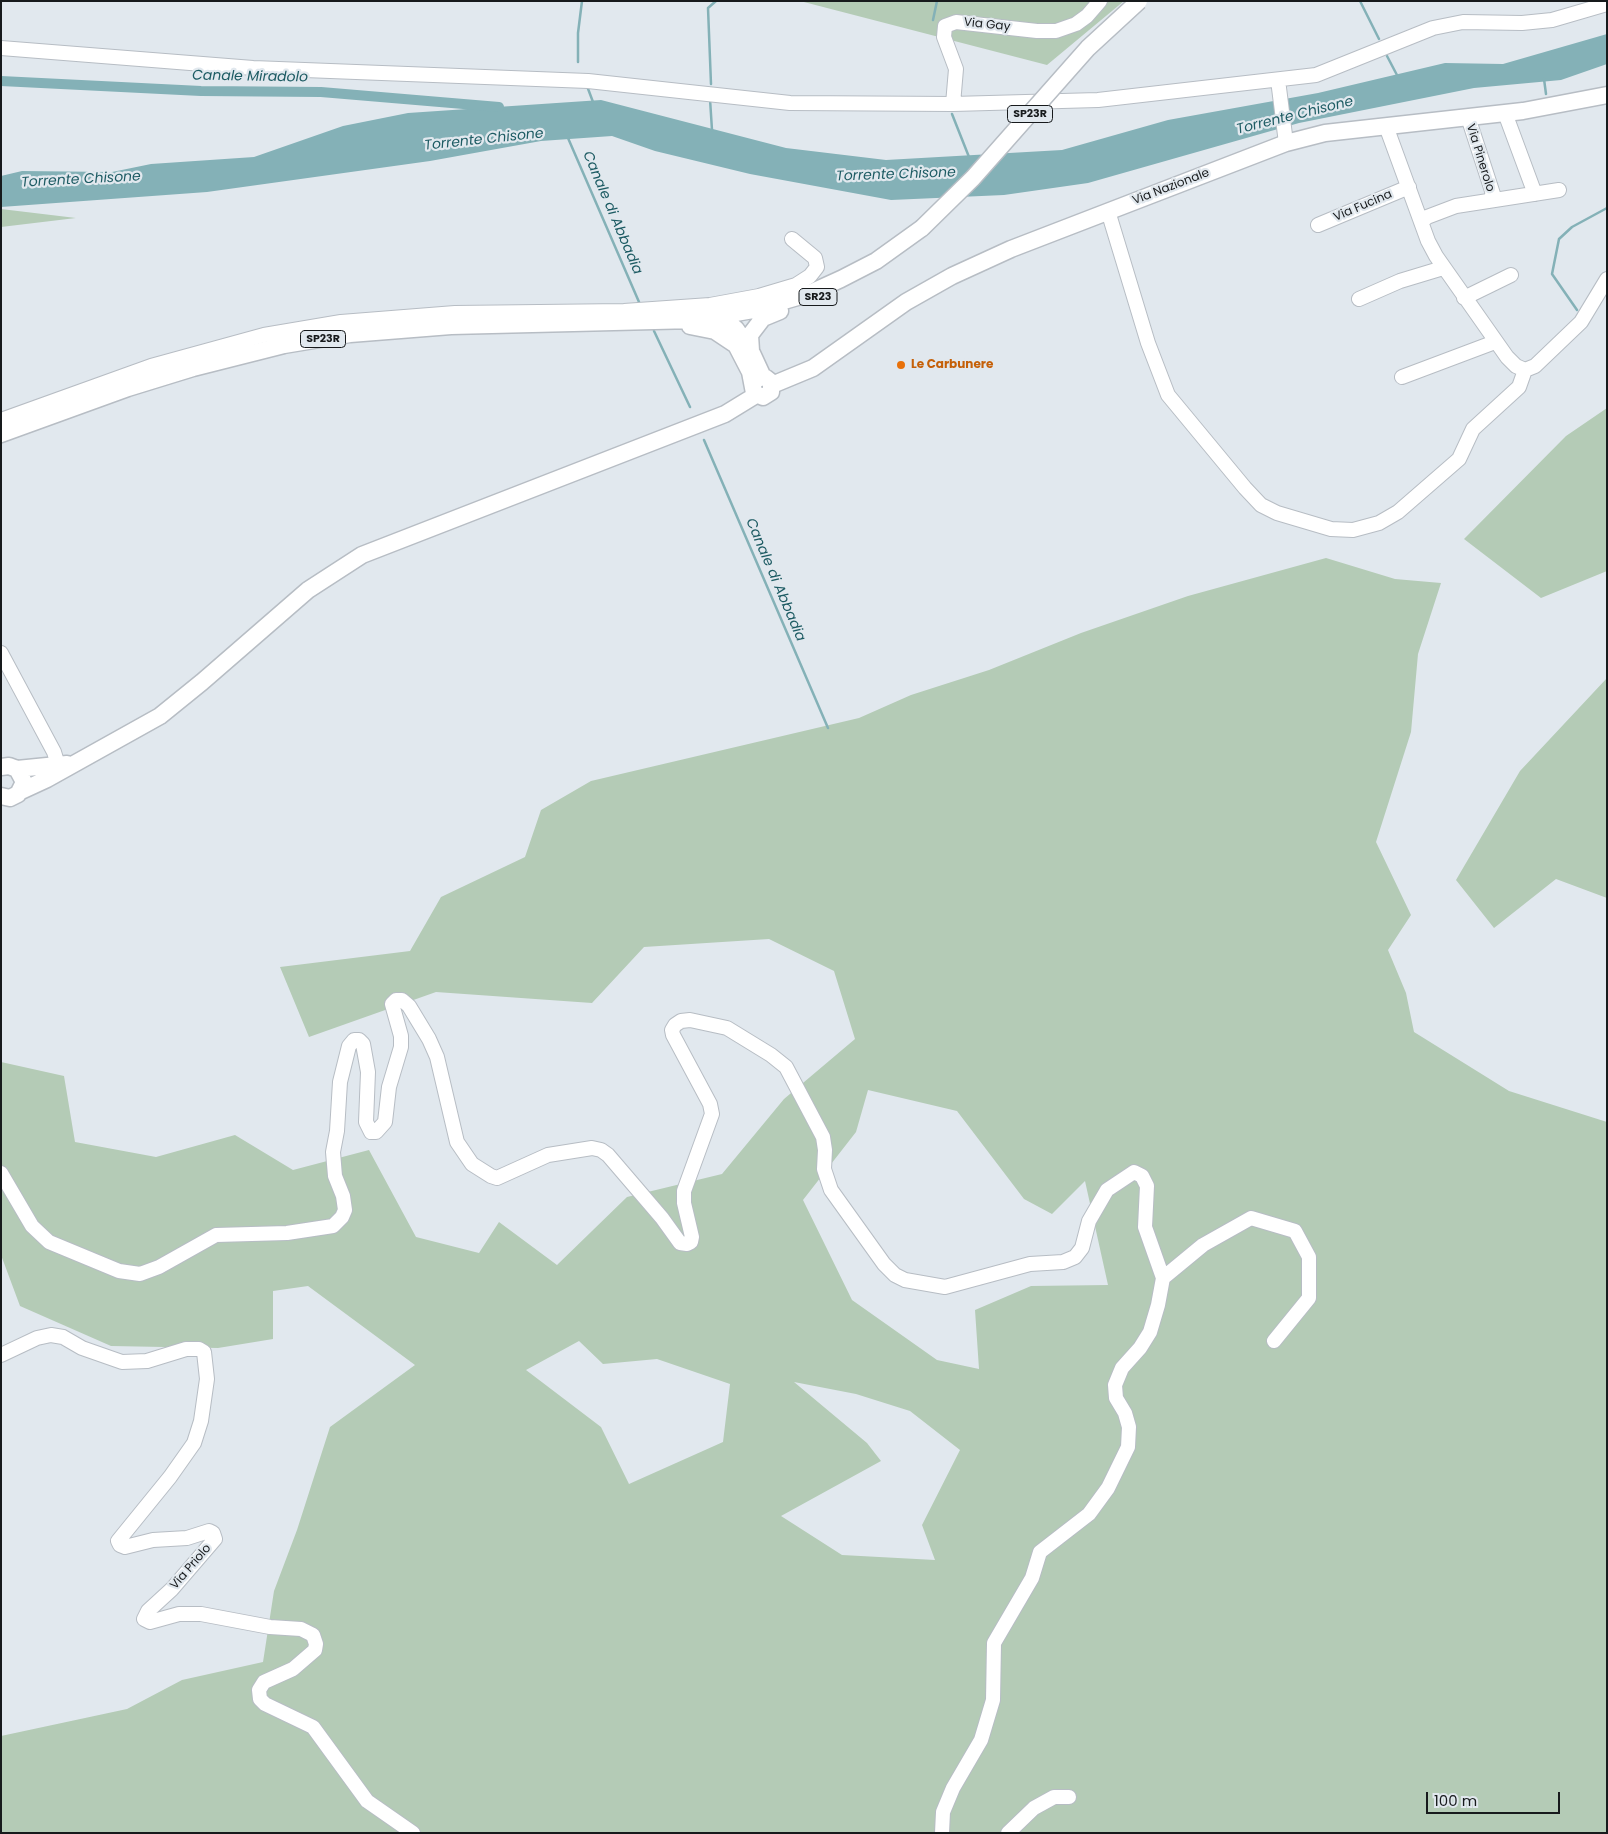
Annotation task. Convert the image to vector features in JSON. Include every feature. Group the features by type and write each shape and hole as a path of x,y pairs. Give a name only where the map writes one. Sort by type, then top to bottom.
{"main road":[{"name":"SP23R","path":"1,434 128,388 202,365 284,345 401,329 658,322 722,317 784,302 825,287 876,261 922,228 973,178 1088,48 1139,1"},
{"name":"Via Nazionale","path":"8,797 76,763 160,716 308,590 362,555 725,414 761,385 813,368 906,302 952,276 1012,249 1286,143 1325,133 1506,113 1607,95"},
{"name":"SR23","path":"750,351 750,335 763,318 854,281 886,261 899,246"},
{"path":"722,317 736,329 750,351 761,385"},
{"path":"658,322 696,326 714,331 727,338 742,354 761,385"},
{"path":"9,768 76,763"},
{"path":"8,797 23,777 9,768"}],"street":[{"name":"Via Gay","path":"953,104 956,69 944,38 945,26 956,22 1037,32 1056,31 1076,24 1087,16 1100,1"},
{"path":"1,48 253,68 588,81 790,103 953,104 1117,99 1316,75 1433,28 1463,22 1522,23 1552,20 1607,4"},
{"path":"1278,80 1286,143"},
{"path":"1506,113 1535,194"},
{"name":"Via Pinerolo","path":"1468,117 1492,194 1490,199"},
{"name":"Via Fucina","path":"1386,126 1428,241 1443,268 1495,342 1516,366 1525,370"},
{"name":"Via Fucina","path":"1318,225 1409,187"},
{"name":"Via Pinerolo","path":"1421,222 1427,217 1456,206 1490,199 1559,190"},
{"path":"1108,211 1148,343 1168,395 1261,505 1277,513 1331,529 1353,530 1386,520 1450,469 1464,451 1473,429 1519,387 1525,370 1535,366 1581,322 1607,279"},
{"path":"1,420 151,366 264,335 341,322 455,313 624,311 710,305 758,296 796,284 810,276 817,267 815,258 792,239"},
{"path":"1359,299 1400,281 1443,268"},
{"path":"1464,298 1511,275"},
{"path":"1402,377 1495,342"},
{"path":"1,653 54,752 58,765"},
{"path":"1,1173 32,1226 49,1242 119,1272 140,1274 159,1267 216,1235 287,1233 333,1226 342,1217 345,1210 333,1166 333,1152 337,1131 340,1082 349,1046 354,1040 359,1040 363,1044 368,1072 366,1122 371,1132 376,1132 385,1122 389,1087 401,1047 401,1036 392,1004 396,1000 402,1000 415,1014 432,1045 437,1057 457,1142 472,1164 497,1178 548,1155 592,1148 601,1150 608,1155 662,1218 680,1243 687,1244 692,1237 684,1203 684,1192 712,1114 710,1104 673,1035 672,1030 675,1025 690,1020 726,1028 771,1055 786,1067 823,1137 825,1150 824,1169 831,1190 884,1264 895,1275 919,1284 945,1287 1030,1264 1063,1262 1075,1257 1082,1248 1088,1221 1107,1190 1134,1172 1142,1176 1147,1186 1145,1227 1163,1278 1150,1332 1140,1348 1122,1368 1115,1385 1116,1398 1125,1413 1129,1427 1128,1447 1108,1488 1089,1514 1040,1552 1032,1578 994,1644 993,1700 981,1740 953,1788 943,1812 942,1833"},
{"path":"1163,1278 1203,1244 1251,1218 1295,1231 1308,1257 1309,1298 1274,1341"},
{"name":"Via Priolo","path":"1,1355 37,1338 51,1334 63,1336 82,1348 122,1362 147,1361 186,1349 199,1349 204,1352 207,1379 201,1421 194,1443 170,1478 118,1541 120,1545 125,1547 153,1540 187,1538 209,1531 214,1534 215,1539 148,1612 144,1619 150,1622 179,1614 201,1614 270,1628 301,1629 312,1635 316,1644 315,1650 293,1669 264,1682 259,1690 260,1699 265,1704 313,1727 360,1793 374,1806 413,1833"},
{"path":"1008,1833 1034,1808 1054,1797 1069,1797"}],"green space":[{"path":"800,1 1124,1 1047,65"},
{"path":"1,209 76,218 1,227"},
{"path":"1607,408 1607,571 1541,598 1464,539 1566,436"},
{"path":"1326,558 1395,579 1441,583 1418,654 1411,732 1376,842 1411,915 1388,950 1406,993 1414,1032 1509,1091 1607,1122 1607,1833 1,1833 1,1736 127,1709 182,1680 263,1662 274,1591 297,1530 330,1427 415,1365 308,1286 273,1291 273,1339 218,1348 111,1346 20,1306 1,1255 1,1062 64,1076 75,1142 156,1157 235,1135 293,1170 369,1150 416,1237 479,1253 499,1222 557,1265 627,1197 722,1174 784,1099 855,1039 834,971 769,939 644,947 592,1003 436,992 309,1037 280,967 410,951 441,897 525,857 541,810 591,781 859,718 911,695 989,670 1081,633 1188,596","holes":["868,1090 957,1111 1024,1199 1052,1214 1085,1181 1108,1285 1031,1286 975,1310 979,1369 937,1360 852,1300 803,1200 856,1132","579,1341 603,1364 657,1359 730,1384 723,1442 629,1484 601,1427 526,1370","794,1382 856,1394 910,1411 960,1450 922,1525 935,1560 842,1555 781,1516 881,1461 867,1443"]},
{"path":"1607,678 1607,898 1556,879 1494,928 1456,880 1520,771"}],"water":[{"name":"Torrente Chisone","path":"1607,34 1607,64 1561,80 1474,88 1299,123 1088,183 1004,195 891,200 750,174 655,151 612,136 541,141 430,161 207,192 1,207 1,176 22,171 112,172 151,164 254,157 343,126 408,113 601,100 786,148 886,160 1062,150 1168,120 1318,93 1445,63 1503,64"}],"waterway":[{"path":"578,62 578,33 582,1"},
{"path":"711,84 708,8 716,1"},
{"path":"933,20 937,1"},
{"path":"1360,1 1379,39"},
{"path":"1387,56 1398,77"},
{"path":"1544,79 1546,94"},
{"name":"Canale Miradolo","path":"1,81 201,91 321,92 499,107"},
{"path":"587,86 593,102"},
{"path":"710,99 712,130"},
{"path":"952,114 969,157"},
{"name":"Canale di Abbadia","path":"568,138 639,302"},
{"name":"Canale di Abbadia","path":"1577,310 1552,274 1559,239 1572,227 1607,208"},
{"name":"Canale di Abbadia","path":"654,331 690,407"},
{"name":"Canale di Abbadia","path":"704,440 828,728"}],"place":[{"name":"Le Carbunere","path":"901,365"}]}
